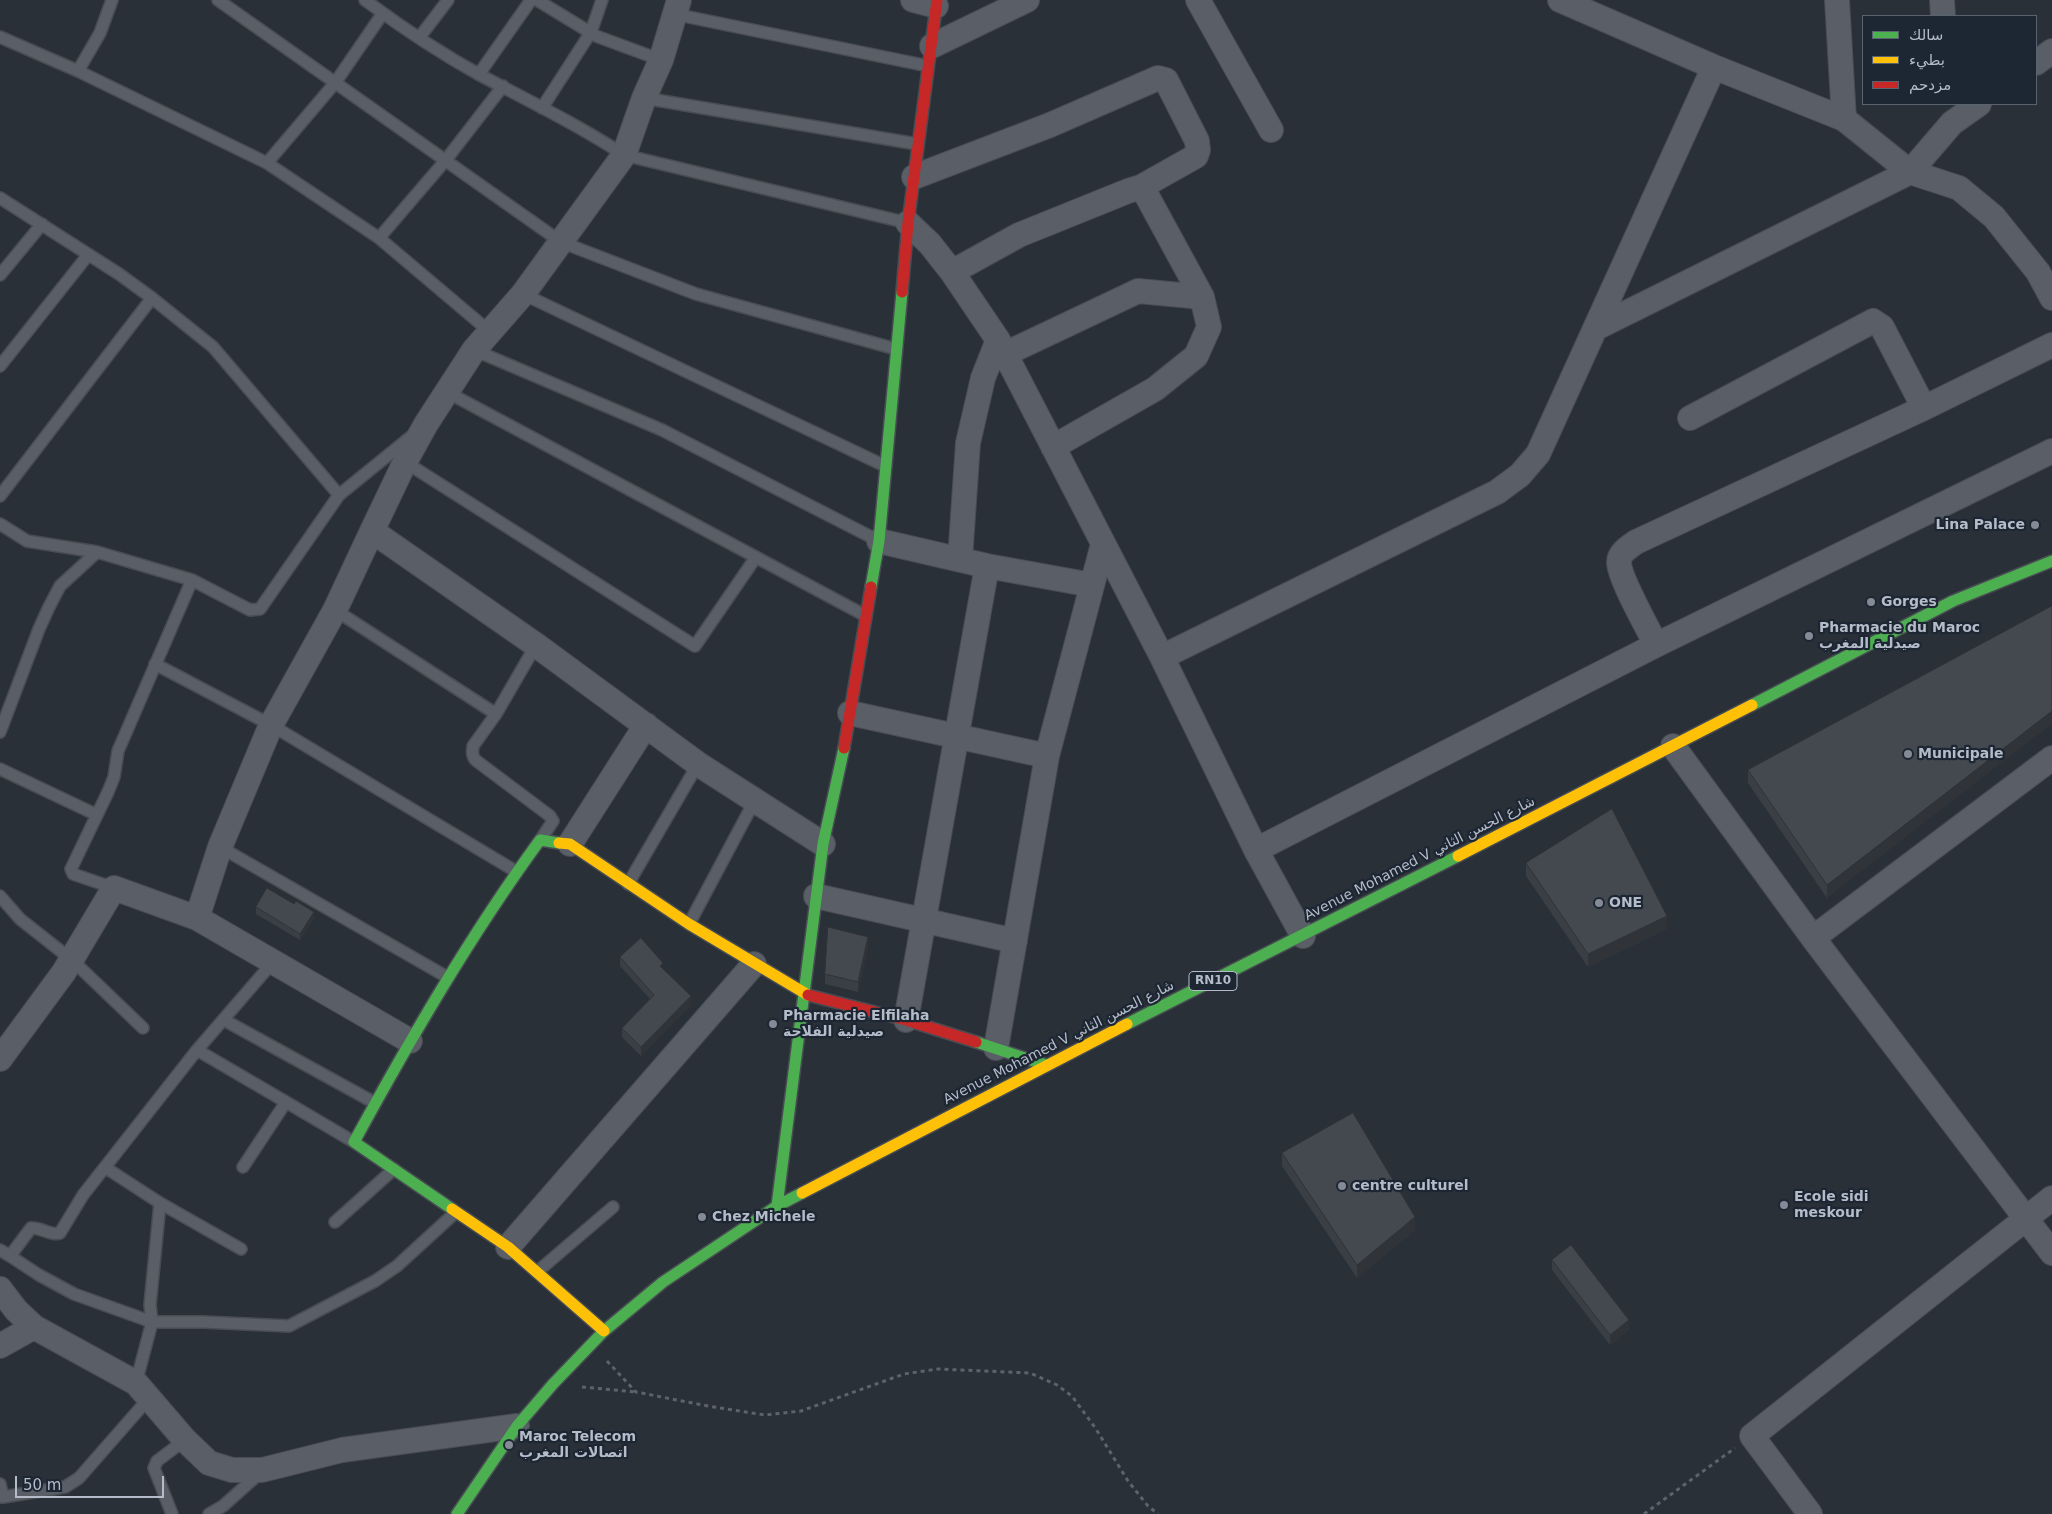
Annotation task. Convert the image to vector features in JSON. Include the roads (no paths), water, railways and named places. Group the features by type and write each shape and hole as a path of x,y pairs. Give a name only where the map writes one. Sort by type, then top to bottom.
{"street":[{"path":"777,1206 823,844 850,713 879,541 908,223 937,3 913,0"},
{"path":"930,56 1027,0"},
{"path":"1198,0 1271,130"},
{"path":"1560,0 1714,67 1844,119 1910,172 1959,188 1994,216 2038,272 2052,298"},
{"path":"1837,0 1844,119"},
{"path":"1942,0 1943,15"},
{"path":"197,918 220,847 271,725 334,610 405,462 426,424 474,350 523,294 624,156 644,98 661,60 677,7"},
{"path":"2037,62 2052,52"},
{"path":"1162,657 1497,492 1520,476 1538,454 1714,67"},
{"path":"914,177 1050,125 1158,78 1166,80 1197,141 1198,150 1196,156 1141,187 1019,236 952,272"},
{"path":"1596,328 1910,172 1951,114 1976,105"},
{"path":"1053,447 1155,389 1196,356 1209,328 1202,297 1141,187"},
{"path":"908,223 930,244 952,272 1002,347 1162,657 1256,850 1303,936"},
{"path":"960,560 968,443 983,378 1002,347 1138,291 1202,297"},
{"path":"1690,418 1873,321 1882,327 1924,408"},
{"path":"1656,645 1622,574 1619,561 1624,551 1636,542 1924,408 2052,345"},
{"path":"1256,850 1656,645 2052,451"},
{"path":"372,531 536,645 698,764 754,802 823,844"},
{"path":"879,541 987,566 1092,586"},
{"path":"996,1048 1047,756 1103,544"},
{"name":"Avenue Mohamed V شارع الحسن الثاني","path":"458,1514 517,1426 553,1384 604,1330 663,1282 777,1206 1046,1064 1303,936 1953,601 2052,561"},
{"path":"906,1020 987,566"},
{"path":"850,713 1047,756"},
{"path":"570,844 646,725"},
{"path":"1673,746 1813,938 2052,1253"},
{"path":"1813,938 2052,758"},
{"path":"604,1330 508,1248 354,1142 446,977 540,840 570,844 689,924 803,994 906,1020 1046,1064"},
{"path":"0,1059 72,960 114,888 197,918 410,1041"},
{"path":"816,896 1014,941"},
{"path":"508,1248 754,964"},
{"path":"1810,1514 1752,1436 2052,1198"},
{"path":"0,1289 16,1310 34,1326 143,1390 185,1440 209,1462 232,1470 262,1470 342,1450 517,1426"},
{"path":"0,1346 34,1326"}],"lane":[{"path":"78,71 100,34 112,0"},
{"path":"218,0 561,242 696,294 896,349"},
{"path":"365,0 419,38 479,74 596,137 624,156 908,223"},
{"path":"419,38 448,0"},
{"path":"479,74 531,0"},
{"path":"537,0 591,32 661,60"},
{"path":"542,108 591,32 602,0"},
{"path":"677,7 930,56"},
{"path":"267,163 335,83 383,14"},
{"path":"0,37 78,71 267,163 379,238 489,331"},
{"path":"379,238 445,161 504,86"},
{"path":"644,98 917,144"},
{"path":"0,198 152,298 213,347 340,495"},
{"path":"0,275 42,224"},
{"path":"0,366 88,256"},
{"path":"523,294 885,466"},
{"path":"0,496 152,298"},
{"path":"474,350 662,430 879,541"},
{"path":"447,392 866,616"},
{"path":"0,524 27,541 97,552 192,580 250,610 260,609 340,495 426,424"},
{"path":"405,462 695,646 756,557"},
{"path":"0,732 4,712 39,629 60,586 97,552"},
{"path":"114,888 73,874 71,872 72,865 114,777 118,751 154,664 192,580"},
{"path":"334,610 496,714"},
{"path":"536,645 496,714 473,746 474,759 550,816 551,825 540,840"},
{"path":"154,664 271,725 517,872"},
{"path":"628,884 698,764"},
{"path":"0,768 97,815"},
{"path":"689,924 754,802"},
{"path":"220,847 446,977"},
{"path":"0,896 20,919 72,960 143,1028"},
{"path":"273,962 197,1050 83,1195 60,1233 55,1235 31,1228 5,1253 39,1275 74,1294 152,1322 289,1326 375,1281 397,1266 456,1212"},
{"path":"224,1020 376,1103"},
{"path":"197,1050 354,1142"},
{"path":"243,1167 286,1102"},
{"path":"106,1168 160,1203 241,1249"},
{"path":"335,1222 394,1169"},
{"path":"0,1484 1,1497 65,1487 71,1484 79,1478 143,1390 152,1322 150,1305 160,1203"},
{"path":"537,1272 613,1207"},
{"path":"172,1514 154,1468 157,1462 185,1440"},
{"path":"209,1514 227,1510 262,1470"}],"place":[{"name":"Lina Palace","path":"2035,525"},
{"name":"Gorges","path":"1871,602"},
{"name":"Pharmacie du Maroc صيدلية المغرب","path":"1809,636"},
{"name":"Municipale","path":"1908,754"},
{"name":"ONE","path":"1599,903"},
{"name":"Pharmacie Elfilaha صيدلية الفلاحة","path":"773,1024"},
{"name":"centre culturel","path":"1342,1186"},
{"name":"Ecole sidi meskour","path":"1784,1205"},
{"name":"Chez Michele","path":"702,1217"},
{"name":"Maroc Telecom اتصالات المغرب","path":"509,1445"}]}
